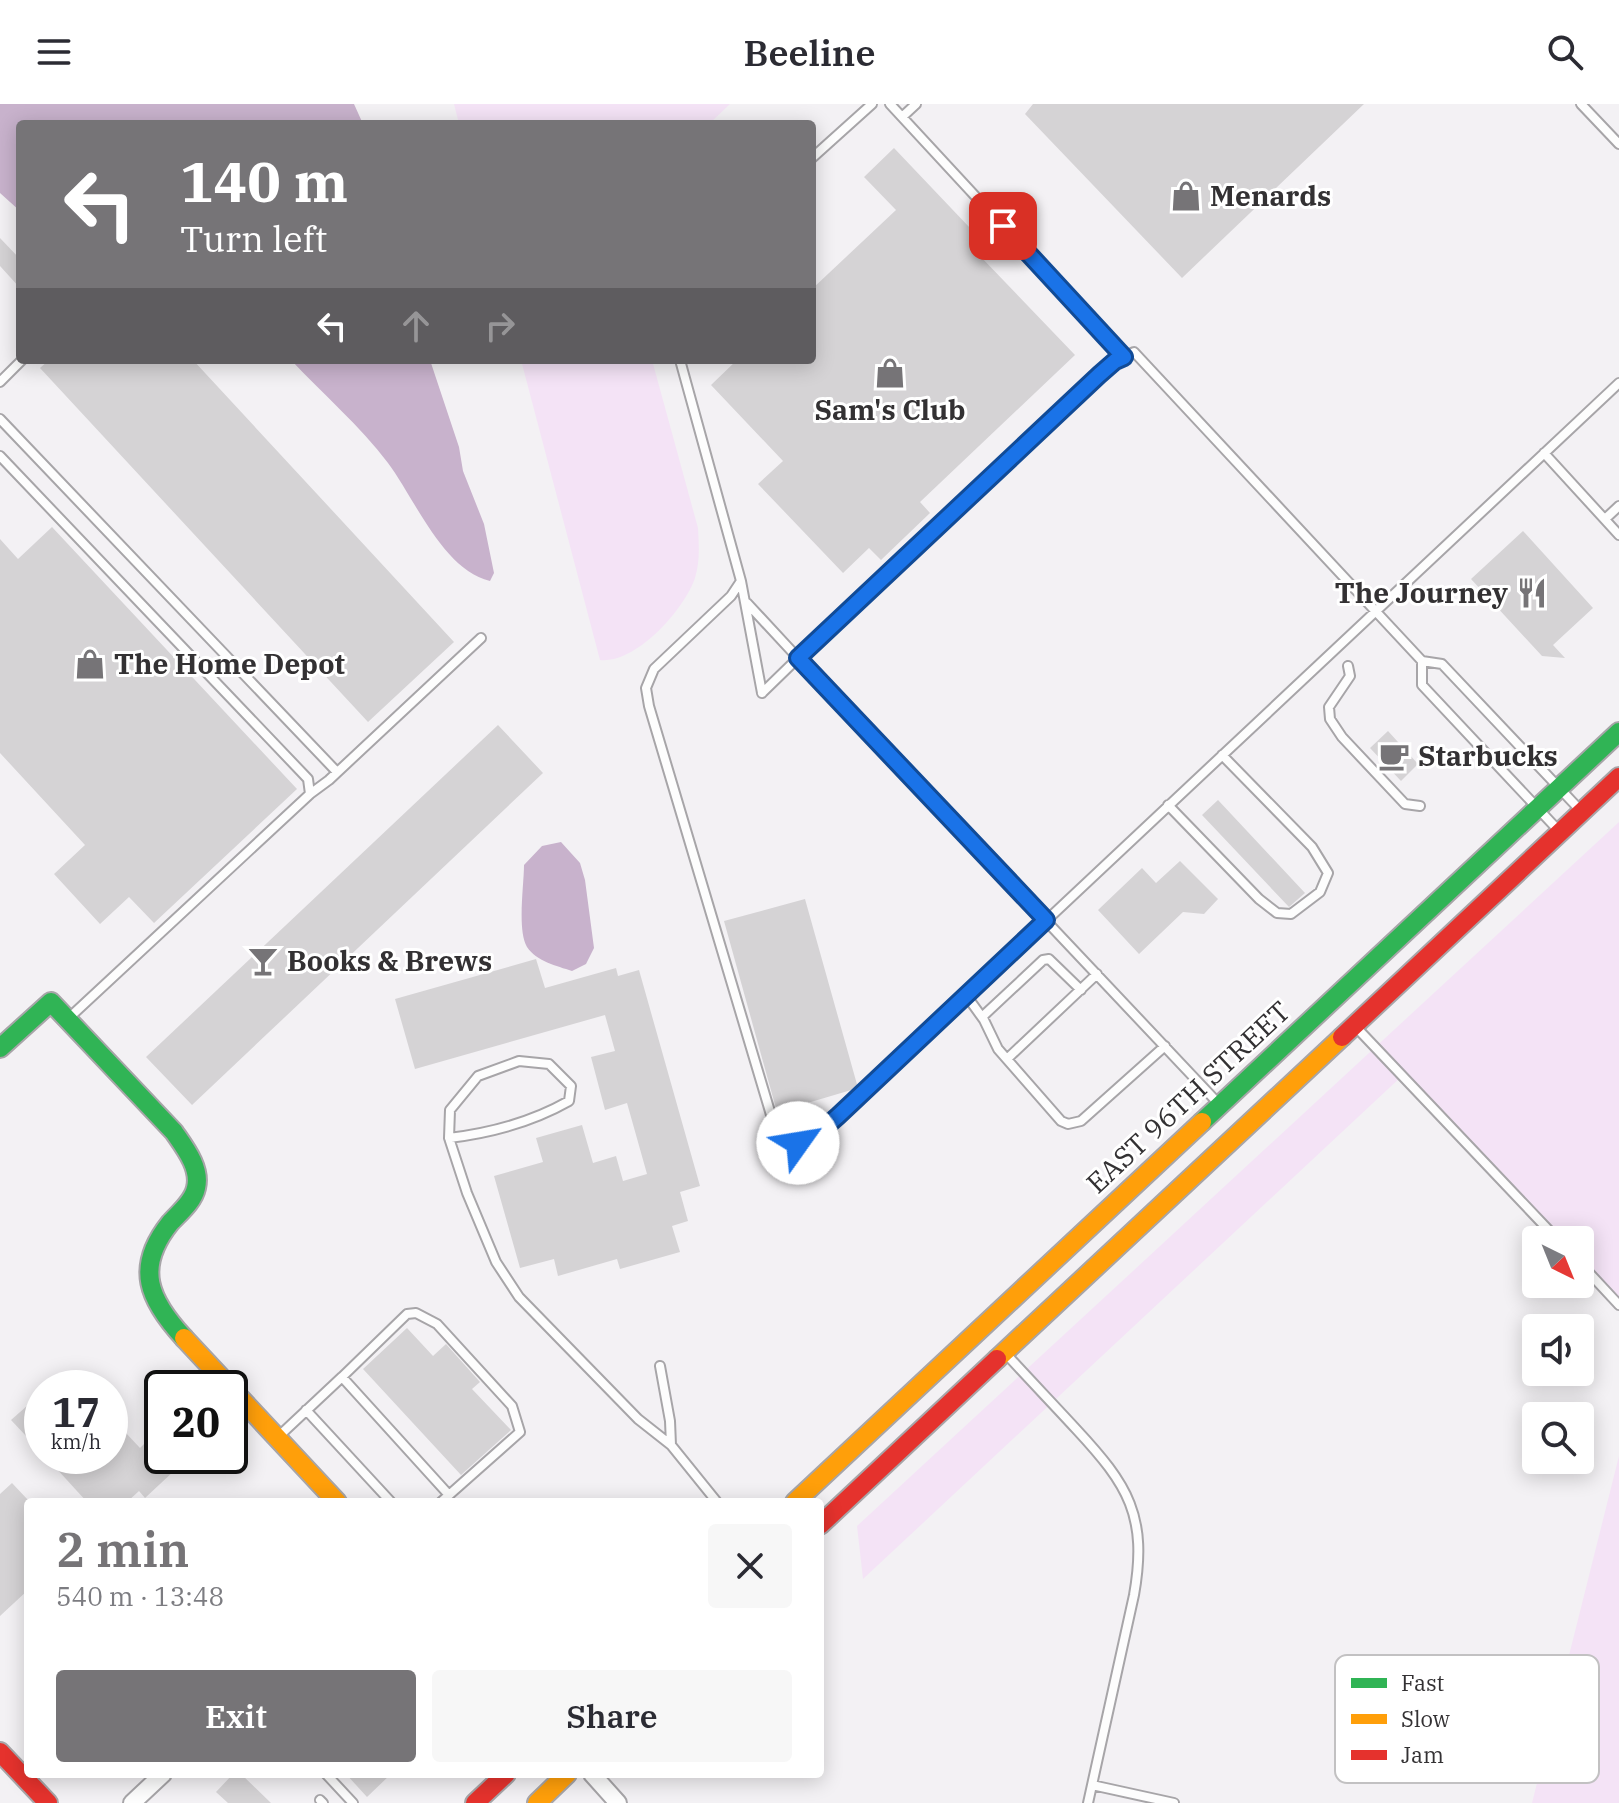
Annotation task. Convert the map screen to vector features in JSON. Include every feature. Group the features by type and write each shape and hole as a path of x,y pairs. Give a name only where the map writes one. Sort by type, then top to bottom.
{"main road":[{"name":"EAST 96TH STREET","path":"799,1498 1619,732"},
{"path":"824,1521 1619,777"},
{"path":"0,1048 51,1002 174,1132 191,1156 196,1189 190,1202 157,1242 151,1254 149,1280 163,1315 333,1498"},
{"path":"1004,1352 996,1340 999,1333 1078,1256 1122,1197"},
{"path":"0,1752 24,1778"},
{"path":"24,1778 48,1803"},
{"path":"475,1803 502,1778"},
{"path":"537,1803 563,1778"}],"street":[{"path":"132,1803 159,1778"},
{"path":"596,1778 618,1803"}],"lane":[{"path":"816,154 872,104"},
{"path":"890,104 1124,357"},
{"path":"902,117 916,104"},
{"path":"1581,104 1619,144"},
{"path":"681,364 747,603 762,693 1099,375 1115,361 1134,352 1422,661 1442,664 1582,811"},
{"path":"0,382 18,364"},
{"path":"741,581 731,596 654,669 646,688 774,1125 783,1139 798,1143 814,1137 1619,383"},
{"path":"0,419 337,772"},
{"path":"1544,453 1619,535"},
{"path":"0,456 308,779 310,794"},
{"path":"1605,519 1619,506"},
{"path":"747,603 1220,1105"},
{"path":"67,1020 481,638"},
{"path":"1422,661 1422,685 1560,832"},
{"path":"1348,666 1350,676 1329,707 1330,719 1342,737 1405,804 1420,806"},
{"path":"1168,805 1259,899 1277,913 1291,914 1320,892 1328,873 1312,847 1222,755"},
{"path":"308,779 329,780"},
{"path":"982,1017 1043,960 1049,959 1081,990"},
{"path":"1007,1059 1097,974"},
{"path":"966,995 982,1017 998,1049 1061,1121 1075,1124 1165,1046"},
{"path":"1353,1024 1545,1226"},
{"path":"449,1138 480,1134 545,1114 569,1101 571,1086 549,1064 519,1061 478,1076 450,1110 449,1138 467,1193 496,1262 519,1297 638,1419 671,1445 714,1498"},
{"path":"1594,1278 1619,1305"},
{"path":"277,1438 407,1314 416,1313 437,1324 512,1406 520,1432 446,1498"},
{"path":"1004,1352 1112,1468 1134,1511 1140,1564 1088,1803"},
{"path":"660,1366 671,1445"},
{"path":"342,1377 449,1495"},
{"path":"306,1410 387,1498"},
{"path":"330,1778 353,1803"},
{"path":"1092,1785 1174,1803"}],"shaded area":[{"path":"0,104 354,104 361,120 16,120 16,207 0,193"},
{"path":"454,104 730,104 713,120 458,120"},
{"path":"295,364 431,364 459,447 463,471 484,524 494,573 490,581 473,574 444,548 388,463"},
{"path":"522,364 653,364 698,528 698,566 681,605 643,644 614,659 600,660"},
{"path":"1619,822 1619,1305 1594,1278 1594,1226 1545,1226 1402,1076 863,1579 857,1526"},
{"path":"561,842 580,863 594,948 586,964 572,971 536,956 527,947 522,930 524,865 542,846"},
{"path":"1619,1456 1619,1803 1532,1803 1537,1783 1599,1783 1599,1655 1569,1655"}],"building":[{"name":"Menards","path":"1033,104 1364,104 1182,278 1025,114"},
{"name":"Sam's Club","path":"894,148 989,248 980,256 1075,355 920,502 930,513 881,560 869,548 843,573 758,484 783,461 711,385 733,364 816,364 816,285 896,210 864,177"},
{"path":"0,238 16,255 16,284 0,266"},
{"path":"44,364 197,364 454,642 368,722 40,368"},
{"name":"The Home Depot","path":"52,527 297,789 154,923 129,897 100,924 54,874 85,845 0,753 0,539 18,559"},
{"name":"The Journey","path":"1523,531 1593,608 1553,645 1565,658 1542,656 1471,579"},
{"path":"498,725 543,773 192,1105 146,1057"},
{"name":"Starbucks","path":"1388,731 1418,764 1401,781 1370,748"},
{"path":"1218,800 1305,893 1289,907 1202,815"},
{"path":"1180,861 1218,899 1204,914 1183,912 1139,954 1098,910 1142,868 1156,883"},
{"path":"805,899 858,1088 777,1112 724,921"},
{"path":"536,959 545,988 616,968 618,976 639,970 700,1186 680,1192 688,1221 672,1226 680,1252 620,1269 617,1259 558,1276 554,1259 520,1268 494,1176 543,1162 536,1138 582,1125 593,1163 616,1156 623,1181 647,1174 627,1103 605,1110 591,1057 615,1051 605,1015 415,1069 395,999"},
{"path":"407,1328 433,1356 446,1344 480,1382 472,1389 511,1430 461,1475 363,1369"},
{"path":"24,1409 24,1434 11,1420"},
{"path":"128,1435 140,1448 144,1444 144,1474 171,1474 145,1498 139,1491 131,1498 83,1498 61,1474 128,1474"},
{"path":"12,1483 26,1498 24,1594 0,1616 0,1494"},
{"path":"229,1778 245,1778 271,1803 228,1803 216,1792"},
{"path":"350,1778 387,1778 367,1797"}],"traffic: fast":[{"path":"1202,1122 1619,732"},
{"path":"0,1048 51,1002 174,1132 187,1151 196,1173 194,1193 159,1239 149,1269 155,1297 184,1338"}],"traffic: slow":[{"path":"997,1359 1342,1037"},
{"path":"799,1498 1202,1122"},
{"path":"184,1338 333,1498"},
{"path":"537,1803 563,1778"}],"traffic: jam":[{"path":"1342,1037 1619,777"},
{"path":"824,1521 997,1359"},
{"path":"0,1752 24,1778"},
{"path":"24,1778 48,1803"},
{"path":"475,1803 502,1778"}],"place":[{"name":"Menards","path":"1186,196"},
{"name":"Sam's Club","path":"890,373"},
{"name":"The Journey","path":"1532,593"},
{"name":"The Home Depot","path":"90,664"},
{"name":"Starbucks","path":"1394,756"},
{"name":"Books & Brews","path":"263,961"}],"route":[{"path":"798,1143 814,1137 838,1116 1046,920 798,658 1099,375 1124,357 1003,226"}]}
